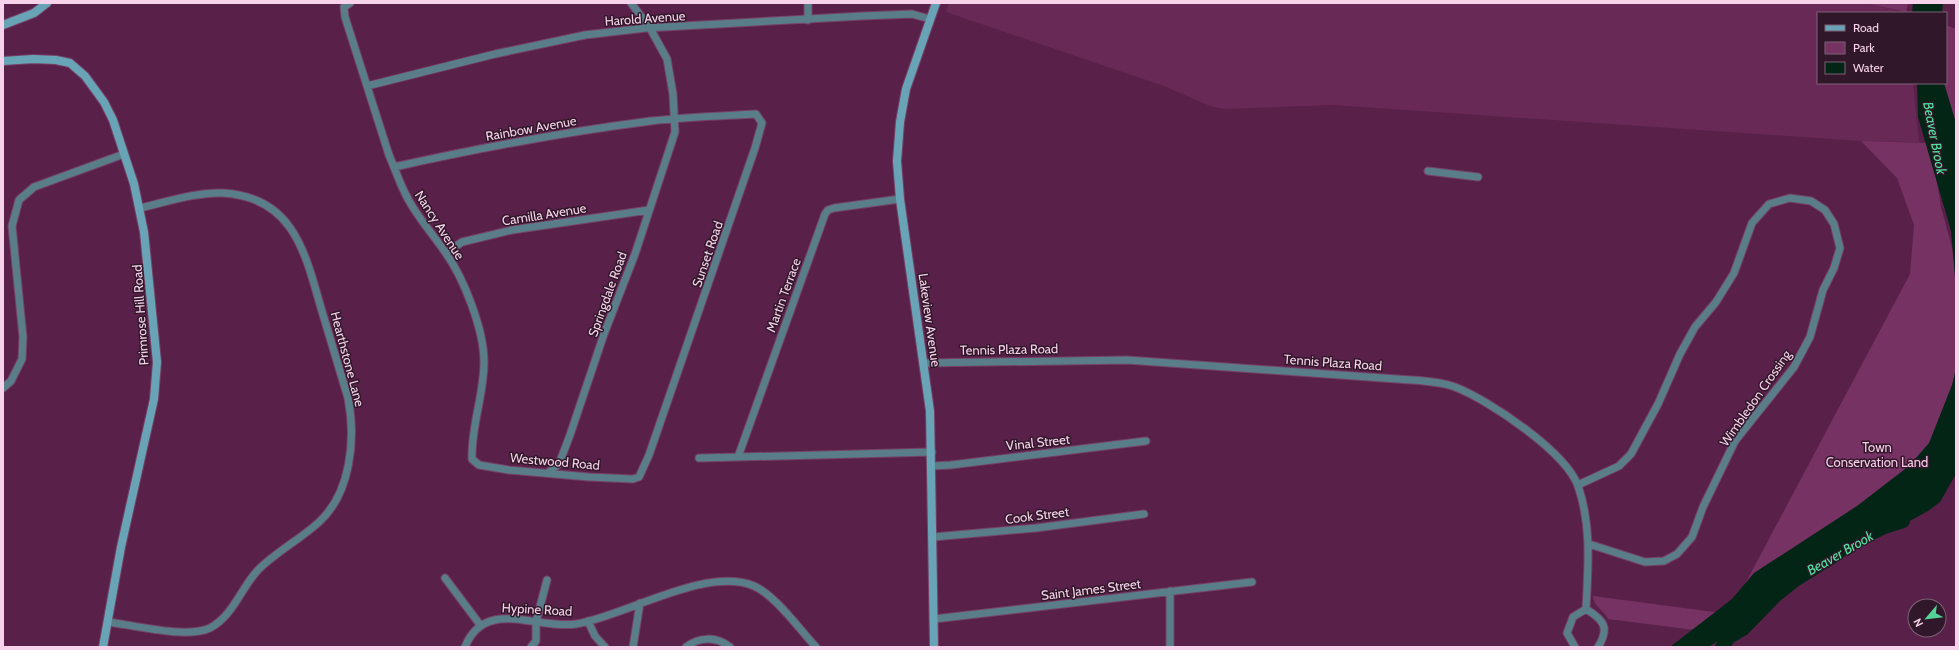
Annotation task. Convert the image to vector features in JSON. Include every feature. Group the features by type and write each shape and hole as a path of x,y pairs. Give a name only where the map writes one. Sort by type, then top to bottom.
{"street":[{"path":"3,25 34,13 47,3"},
{"name":"Springdale Road","path":"549,472 559,464 570,435 675,132 673,94 667,60 650,28 631,3"},
{"path":"808,3 808,20"},
{"name":"Lakeview Avenue","path":"934,647 932,452 930,411 900,198 897,161 902,109 911,73 936,3"},
{"name":"Nancy Avenue","path":"347,5 345,17 394,168 407,198 446,253 466,288 480,333 484,362 478,411 471,445 472,459"},
{"name":"Harold Avenue","path":"367,86 495,54 585,35 650,28 912,14 930,19"},
{"name":"Primrose Hill Road","path":"3,61 33,58 56,60 70,63 79,69 104,102 113,120 134,184 140,208 153,310 156,369 154,399 120,547 103,647"},
{"name":"Sunset Road","path":"638,478 649,455 668,402 735,209 762,123 756,114 674,120"},
{"name":"Rainbow Avenue","path":"394,168 519,142 589,130 674,120"},
{"path":"3,388 10,381 22,359 23,337 12,226 19,200 34,187 124,154"},
{"path":"1428,171 1478,177"},
{"name":"Hearthstone Lane","path":"108,622 188,632 209,628 218,622 227,614 258,570 308,532 337,501 344,481 351,439 351,414 348,398 306,257 298,238 285,221 263,204 250,198 222,193 194,196 140,208"},
{"name":"Martin Terrace","path":"738,457 825,214 828,210 834,208 900,198"},
{"name":"Wimbledon Crossing","path":"1578,485 1618,466 1631,454 1658,404 1680,354 1695,327 1716,302 1734,273 1752,223 1769,204 1790,198 1811,201 1825,210 1834,224 1840,248 1834,268 1824,290 1810,337 1787,376 1752,418 1736,441 1702,507 1692,537 1677,554 1664,560 1646,562 1589,544"},
{"name":"Camilla Avenue","path":"446,253 462,242 512,230 649,210"},
{"name":"Tennis Plaza Road","path":"924,363 1127,360 1439,383 1455,387 1483,401 1513,420 1535,437 1563,463 1578,485 1586,520 1589,544 1586,609"},
{"name":"Vinal Street","path":"932,466 951,465 1146,441"},
{"path":"699,458 932,452"},
{"name":"Westwood Road","path":"472,459 478,465 509,470 549,472 589,477 638,478"},
{"name":"Cook Street","path":"933,537 1036,528 1144,514"},
{"path":"445,578 481,626"},
{"path":"531,647 536,641 536,622 547,580"},
{"name":"Hypine Road","path":"465,647 474,632 481,626 495,619 503,618 565,624 588,621 684,589 713,583 733,582 754,586 770,597 816,647"},
{"name":"Saint James Street","path":"934,619 1252,582"},
{"path":"1170,591 1170,647"},
{"path":"633,647 640,603"},
{"path":"1575,647 1567,633 1573,616 1586,609 1598,616 1604,624 1605,637 1598,647"},
{"path":"588,621 595,636 605,647"},
{"path":"686,647 695,641 706,639 717,640 730,647"}],"shaded area":[{"path":"949,3 1864,3 1902,12 1817,12 1817,84 1913,84 1919,142 1861,141 1333,105 1224,109 1210,106 1164,86 946,12"}],"green space":[{"path":"1864,3 1908,3 1906,12"},
{"path":"1947,25 1956,29 1956,218 1926,84 1947,84"},
{"name":"Town Conservation Land","path":"1861,141 1931,143 1941,207 1956,262 1956,404 1921,492 1825,543 1726,634 1608,619 1595,603 1593,596 1729,614 1910,274 1914,225 1897,178"}],"water":[{"path":"1913,3 1943,3 1942,12 1912,12"},
{"path":"1917,84 1944,84 1956,123 1956,289 1951,231 1918,117"},
{"path":"1956,368 1956,474 1940,502 1928,511 1908,522 1889,527 1879,527 1854,535 1823,555 1777,599 1709,647 1670,647 1732,599 1754,573 1857,506 1909,466 1929,443 1952,385"}],"waterway":[{"name":"Beaver Brook","path":"1722,647 1729,637 1743,629 1775,596 1795,580 1848,545 1884,527 1903,521"}]}
